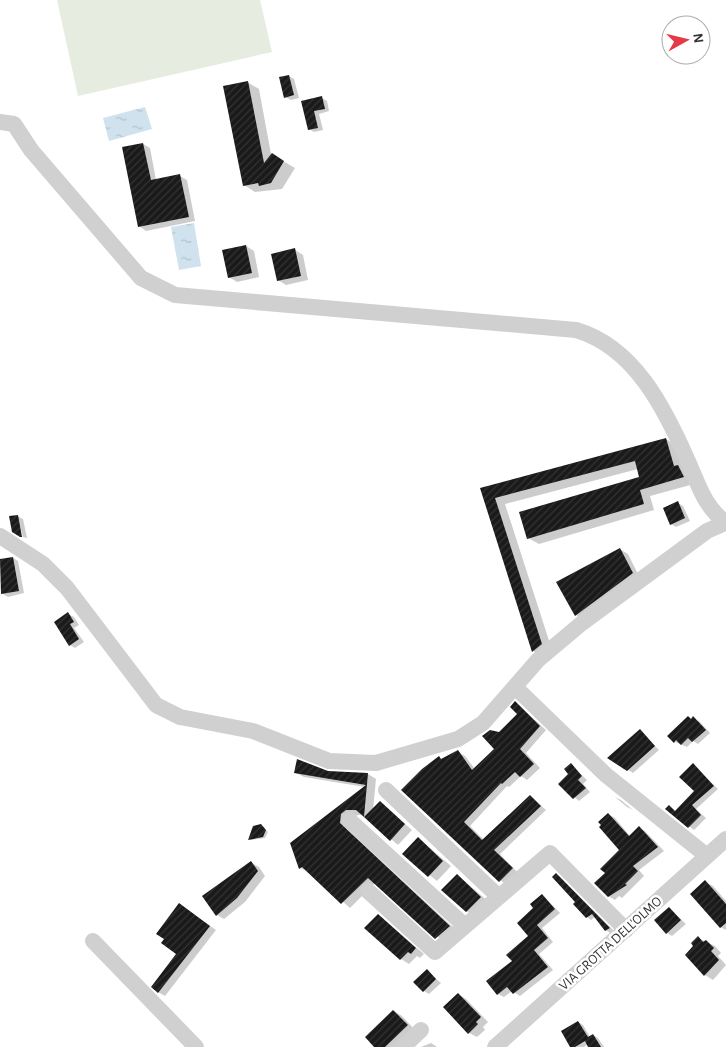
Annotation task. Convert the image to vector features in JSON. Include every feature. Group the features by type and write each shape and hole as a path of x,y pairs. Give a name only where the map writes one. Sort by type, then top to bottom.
{"street":[{"path":"0,122 14,124 31,150 142,278 175,295 576,330 603,340 623,355 640,374 676,433 710,510 726,523 706,531 582,623 538,660 483,723 458,739 376,763 329,761 253,730 180,717 156,705 66,588 43,564 0,536"},
{"path":"515,687 606,775 707,856"},
{"path":"386,790 499,897"},
{"path":"349,820 465,926"},
{"name":"VIA GROTTA DELL'OLMO","path":"495,1047 726,839"},
{"path":"368,891 435,952 550,853 626,930"},
{"path":"93,940 196,1047"},
{"path":"403,1047 421,1030"}],"shaded area":[{"path":"57,0 260,0 272,52 78,96"}],"water":[{"path":"145,107 152,129 109,141 103,118"},
{"path":"194,223 201,266 179,270 171,227"}],"building":[{"path":"289,75 294,95 284,98 279,77"},
{"path":"248,81 264,163 272,153 284,161 271,183 259,186 258,183 243,186 223,86"},
{"path":"322,96 325,109 314,111 318,128 308,130 301,101"},
{"path":"143,143 151,180 180,174 189,217 138,227 122,147"},
{"path":"246,245 252,273 228,278 222,250"},
{"path":"295,248 301,276 277,281 271,254"},
{"path":"666,438 674,466 678,465 684,477 640,490 644,504 527,539 519,512 639,477 635,461 495,498 542,644 532,652 480,488"},
{"path":"678,501 685,518 670,525 663,508"},
{"path":"18,515 22,537 12,532 9,516"},
{"path":"620,548 633,573 575,616 556,582"},
{"path":"13,557 19,591 1,594 0,559"},
{"path":"68,612 74,622 70,624 79,639 69,646 54,622"},
{"path":"515,701 540,726 520,749 534,764 520,777 515,772 501,783 464,822 482,840 530,795 541,806 494,850 513,868 499,882 401,790 422,769 439,756 441,759 458,750 472,770 494,749 482,736 490,730 499,732 517,714 510,707"},
{"path":"688,716 691,719 693,716 706,730 692,742 688,738 681,745 676,740 674,743 667,736"},
{"path":"640,729 655,746 627,771 607,758"},
{"path":"297,759 328,771 368,773 364,817 356,810 346,810 341,814 340,823 450,926 435,939 368,878 341,904 302,867 299,869 290,843 366,785 294,773"},
{"path":"571,763 582,776 578,780 586,788 573,799 558,784 568,774 564,769"},
{"path":"693,763 714,786 692,805 701,815 688,828 665,809 669,805 675,811 694,791 679,777"},
{"path":"380,801 405,824 390,841 364,817"},
{"path":"608,813 629,836 639,826 658,847 633,866 638,871 625,884 627,885 608,897 594,883 605,873 600,869 619,850 599,827 601,825 598,822"},
{"path":"261,824 266,830 263,837 248,840 253,826"},
{"path":"418,837 443,861 428,877 402,854"},
{"path":"251,861 258,871 237,898 216,916 202,896"},
{"path":"556,873 610,928 605,931 592,914 586,918 573,904 575,902 552,877"},
{"path":"457,874 481,897 466,912 441,890"},
{"path":"705,880 726,904 726,923 720,928 690,894"},
{"path":"542,894 555,909 537,925 548,938 534,950 548,967 513,994 507,987 497,995 486,981 512,961 506,955 528,936 517,923 533,908 530,904"},
{"path":"179,903 210,926 158,993 151,987 176,954 161,943 164,939 156,934"},
{"path":"669,907 681,920 666,934 654,920"},
{"path":"378,914 416,948 411,954 408,952 400,960 364,928"},
{"path":"698,936 703,942 706,940 714,948 711,951 719,960 704,976 685,955 693,946 691,943"},
{"path":"427,969 436,979 423,992 413,982"},
{"path":"458,993 481,1017 476,1022 478,1024 468,1034 443,1007"},
{"path":"393,1010 408,1025 385,1047 374,1047 365,1037"},
{"path":"578,1021 588,1037 593,1034 601,1047 588,1047 585,1041 575,1047 570,1047 561,1031"}]}
